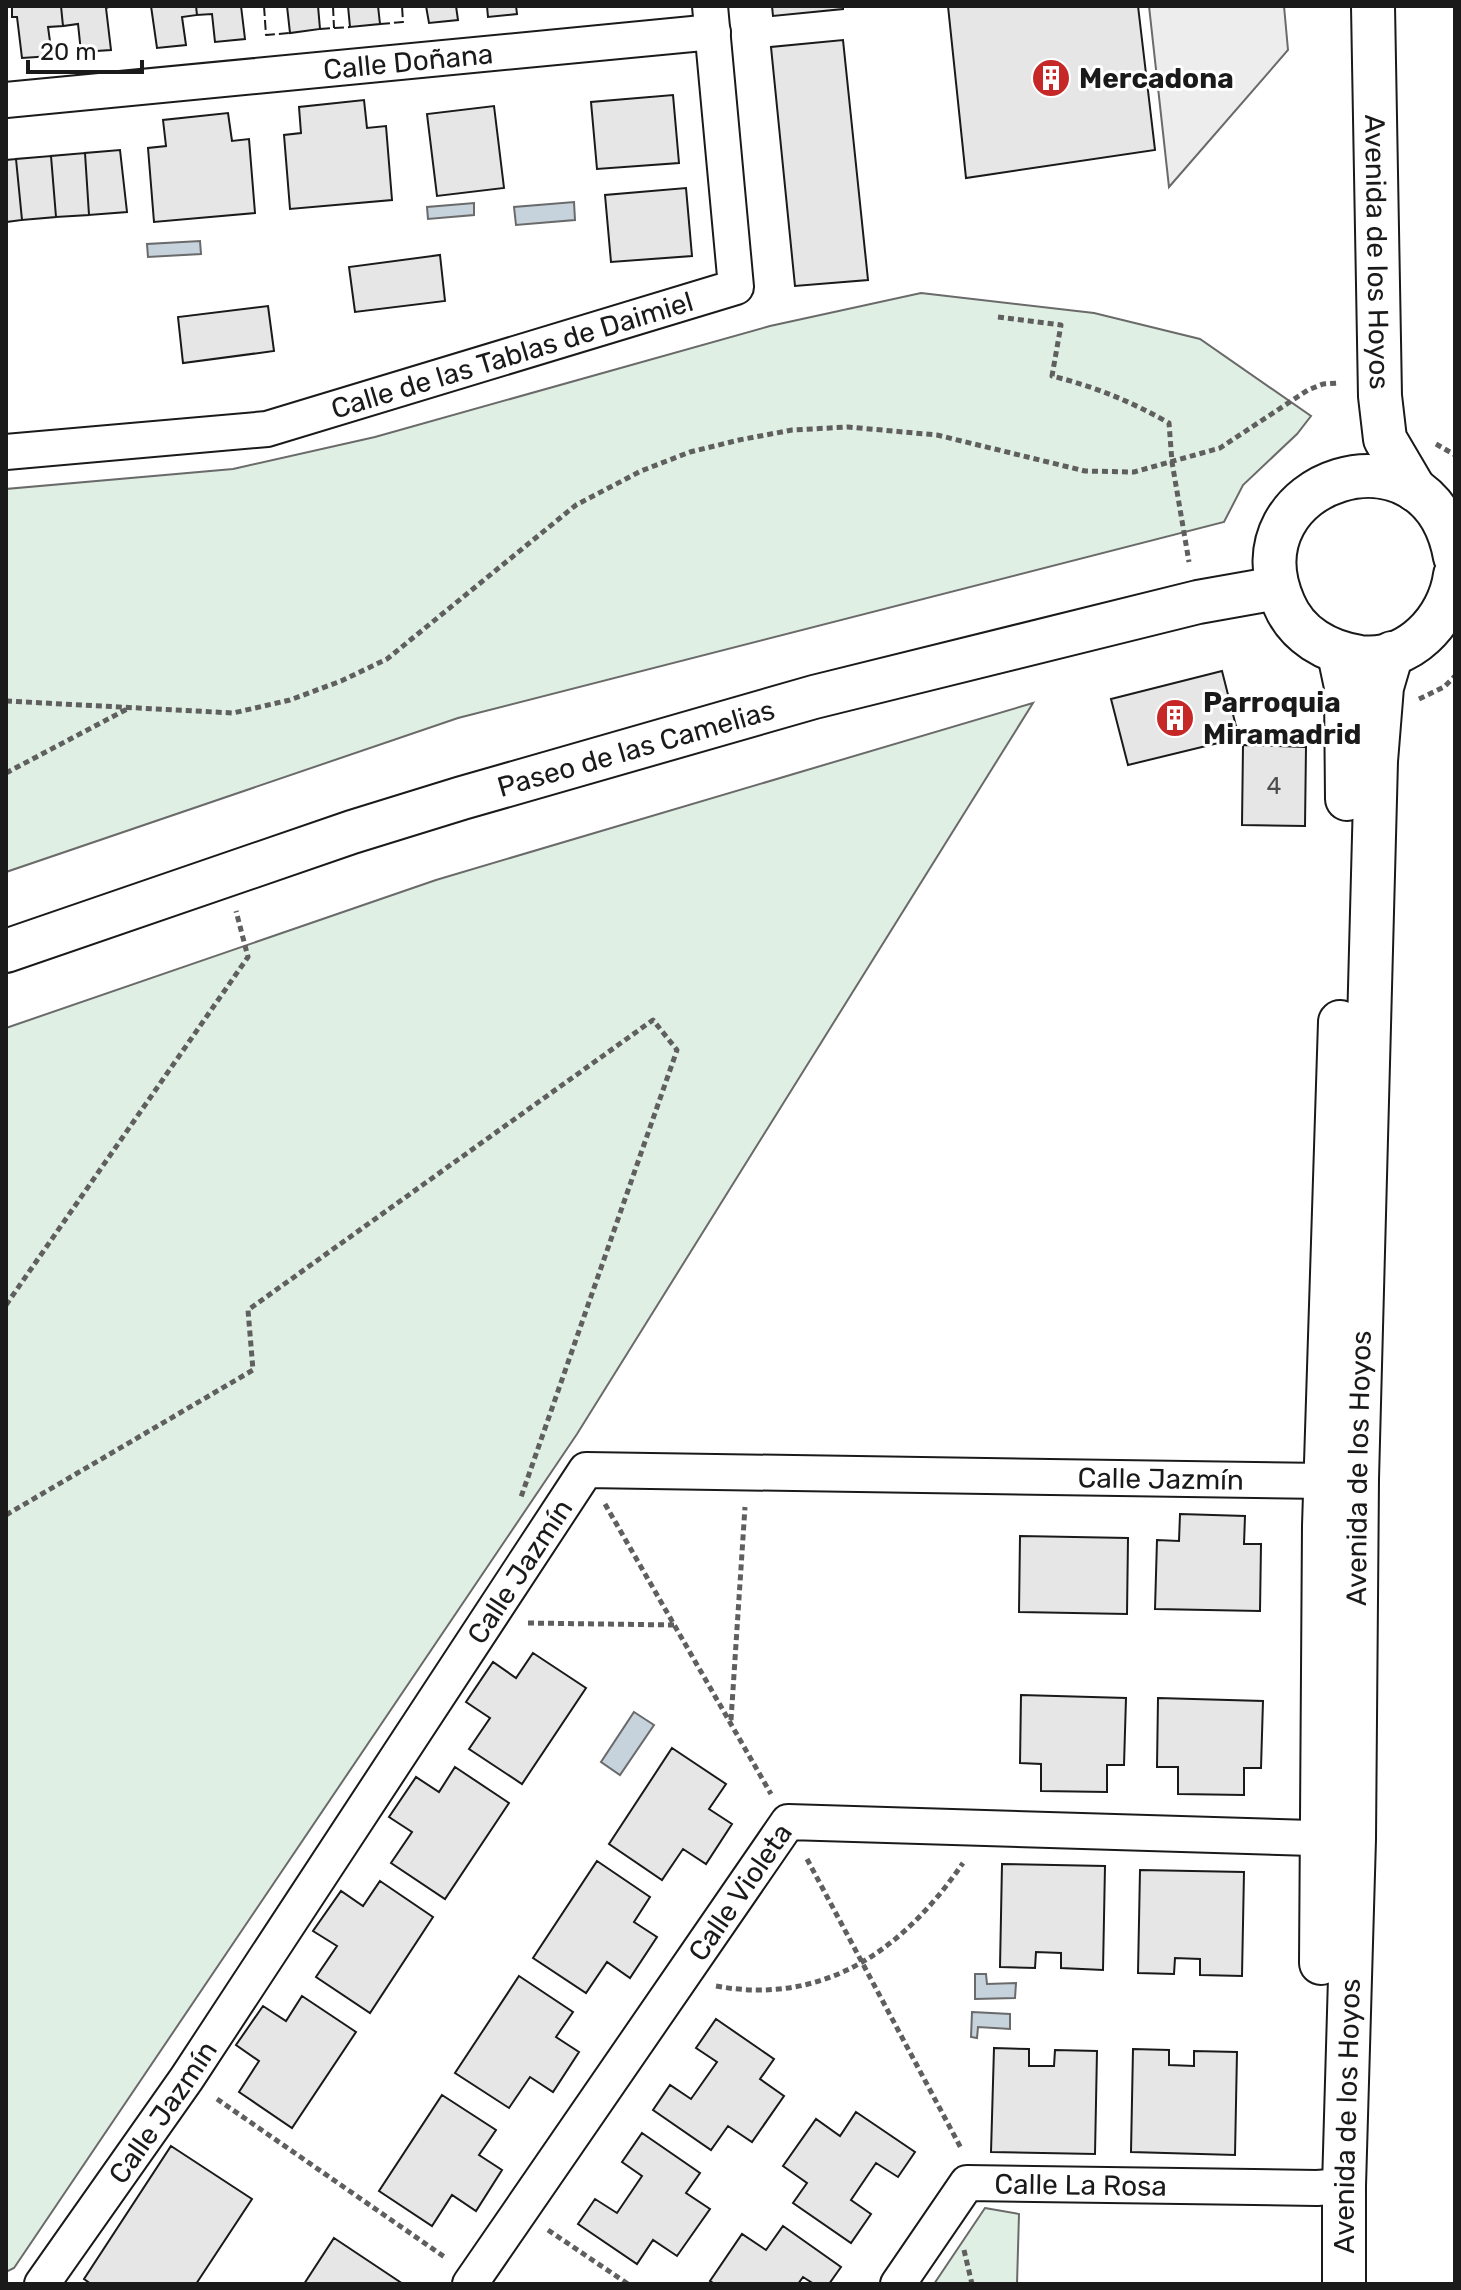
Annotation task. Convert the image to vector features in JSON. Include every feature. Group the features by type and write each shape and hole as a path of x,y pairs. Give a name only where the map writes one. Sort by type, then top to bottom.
{"street":[{"name":"Avenida de los Hoyos","path":"1334,480 1355,449 1359,381 1350,6"},
{"name":"Avenida de los Hoyos","path":"1373,6 1380,396 1385,439 1415,490"},
{"name":"Calle Doñana","path":"6,100 712,19"},
{"name":"Calle de las Tablas de Daimiel","path":"6,452 267,429 736,287 712,19"},
{"path":"1455,557 1451,536 1437,510 1415,490 1396,480 1375,475 1334,480 1305,497 1284,523 1275,555 1277,588 1289,617 1311,639 1339,654 1365,657 1392,653 1419,640 1439,619 1453,593 1455,575"},
{"name":"Paseo de las Camelias","path":"6,951 462,798 814,697 1198,602 1277,588"},
{"name":"Avenida de los Hoyos","path":"1316,2284 1331,2187 1339,1839 1357,1479 1376,761 1382,687 1392,653"},
{"name":"Avenida de los Hoyos","path":"1339,654 1346,687 1348,759 1325,1481 1339,1839"},
{"name":"Calle Jazmín","path":"42,2284 187,2078 586,1470 1325,1481"},
{"name":"Calle Violeta","path":"472,2281 788,1822 1339,1839"},
{"name":"Calle La Rosa","path":"898,2284 967,2183 1331,2187"},
{"name":"Avenida de los Hoyos","path":"1331,2187 1344,2284"}],"path":[{"path":"998,317 1061,325 1052,376 1099,388 1169,423 1172,462 1198,602"},
{"path":"6,701 233,713 290,700 387,659 576,505 641,471 690,452 739,440 792,430 848,427 937,435 1085,471 1134,472 1220,448 1308,390 1323,384 1359,381"},
{"path":"6,773 131,708"},
{"path":"6,1305 248,957 226,875"},
{"path":"6,1515 253,1370 248,1310 653,1020 677,1050 517,1509 548,1529"},
{"path":"731,1722 747,1474"},
{"path":"486,1623 675,1625"},
{"path":"687,1970 709,1984 738,1990 766,1990 811,1982 862,1962 900,1937 942,1892 965,1860 973,1828"},
{"path":"187,2078 472,2281"},
{"path":"521,2211 628,2284"}],"green space":[{"path":"921,293 1094,313 1200,339 1311,416 1297,434 1243,485 1224,522 458,718 6,872 6,489 233,469 375,437 770,326"},
{"path":"1033,703 577,1434 14,2268 6,2272 6,1028 436,880"},
{"path":"985,2208 1019,2214 1017,2284 934,2284"}],"shaded area":[{"path":"1149,6 1284,6 1288,50 1169,187"},
{"path":"574,202 575,220 516,225 514,207"},
{"path":"474,203 474,215 428,219 427,207"},
{"path":"200,241 201,254 148,257 147,244"},
{"path":"634,1712 654,1725 620,1775 601,1762"},
{"path":"975,1974 986,1974 987,1984 1016,1983 1015,1998 975,1999"},
{"path":"972,2012 1010,2014 1010,2029 978,2027 977,2038 971,2037"}],"building":[{"path":"12,6 61,6 63,26 48,27 52,56 22,58 17,17 12,17"},
{"path":"61,6 111,6 106,8 111,50 81,52 78,24 63,26"},
{"path":"151,6 196,6 197,15 182,17 186,45 157,48"},
{"path":"196,6 241,6 245,39 215,42 212,14 197,15"},
{"path":"287,6 318,6 320,29 290,33"},
{"path":"348,6 378,6 380,24 350,27"},
{"path":"426,6 456,6 458,20 429,23"},
{"path":"487,6 516,6 517,14 488,17"},
{"path":"772,6 843,6 843,9 773,16"},
{"name":"Mercadona","path":"948,6 1138,6 1155,150 966,178"},
{"path":"843,40 868,280 795,286 771,47"},
{"path":"673,95 679,163 597,169 591,102"},
{"path":"364,100 367,128 386,126 392,200 290,209 284,135 301,133 299,107"},
{"path":"494,106 504,188 437,196 427,114"},
{"path":"228,113 232,141 249,139 255,213 154,222 148,148 166,146 163,120"},
{"path":"120,150 127,212 89,215 85,153"},
{"path":"85,153 89,215 56,217 51,156"},
{"path":"51,156 56,217 22,220 16,159"},
{"path":"16,159 22,220 6,222 6,160"},
{"path":"686,188 692,256 611,262 605,195"},
{"path":"440,255 445,301 355,312 349,267"},
{"path":"268,306 274,351 183,363 178,317"},
{"name":"Parroquia Miramadrid","path":"1222,671 1239,738 1128,765 1111,699"},
{"name":"Parroquia Miramadrid","path":"1243,745 1306,747 1305,826 1242,825"},
{"path":"1180,1514 1245,1516 1244,1544 1261,1544 1260,1611 1155,1609 1157,1540 1179,1541"},
{"path":"1020,1536 1128,1538 1127,1614 1019,1612"},
{"path":"533,1653 586,1688 522,1784 469,1749 490,1718 466,1702 493,1662 516,1678"},
{"path":"1021,1695 1126,1698 1124,1765 1107,1765 1107,1792 1041,1791 1041,1764 1020,1763"},
{"path":"1158,1698 1263,1701 1261,1768 1244,1768 1244,1795 1178,1794 1178,1767 1157,1767"},
{"path":"672,1748 726,1784 709,1809 732,1824 706,1864 683,1849 662,1880 609,1844"},
{"path":"455,1767 509,1803 445,1899 391,1863 412,1832 389,1817 416,1777 439,1792"},
{"path":"597,1861 650,1897 634,1922 657,1937 630,1978 607,1962 586,1993 533,1958"},
{"path":"1002,1864 1105,1866 1103,1970 1061,1968 1061,1953 1036,1952 1035,1968 1000,1967"},
{"path":"1140,1870 1244,1872 1242,1976 1200,1975 1200,1959 1175,1958 1174,1974 1138,1973"},
{"path":"380,1881 433,1917 370,2013 316,1977 337,1946 313,1931 341,1891 363,1906"},
{"path":"519,1976 573,2012 556,2037 579,2052 553,2092 530,2077 509,2108 455,2073"},
{"path":"302,1996 356,2032 292,2128 239,2092 259,2061 236,2045 263,2006 286,2021"},
{"path":"716,2019 774,2059 760,2079 784,2096 752,2142 728,2126 711,2150 653,2110 670,2085 691,2099 717,2062 696,2048"},
{"path":"994,2048 1029,2049 1029,2066 1054,2066 1055,2050 1097,2051 1095,2154 991,2152"},
{"path":"1133,2049 1169,2050 1169,2065 1194,2066 1194,2051 1237,2052 1235,2155 1131,2152"},
{"path":"442,2095 496,2130 479,2155 502,2170 476,2211 452,2195 432,2226 379,2191"},
{"path":"856,2112 915,2152 898,2177 876,2163 851,2200 871,2214 851,2243 793,2203 807,2183 783,2166 816,2119 840,2136"},
{"path":"642,2133 700,2173 686,2193 710,2209 677,2256 653,2240 637,2264 578,2224 595,2199 617,2213 642,2176 622,2162"},
{"path":"171,2146 252,2199 196,2284 91,2284 84,2279"},
{"path":"783,2226 841,2267 829,2284 814,2284 803,2277 798,2284 715,2284 710,2281 742,2234 766,2250"},
{"path":"334,2238 403,2284 304,2284"}],"fence":[{"path":"264,6 266,35 290,33"},
{"path":"333,6 334,28"},
{"path":"380,24 403,22 402,6"},
{"path":"320,29 350,27"}],"place":[{"name":"Mercadona","path":"1051,78"},
{"name":"Parroquia Miramadrid","path":"1175,718"}]}
